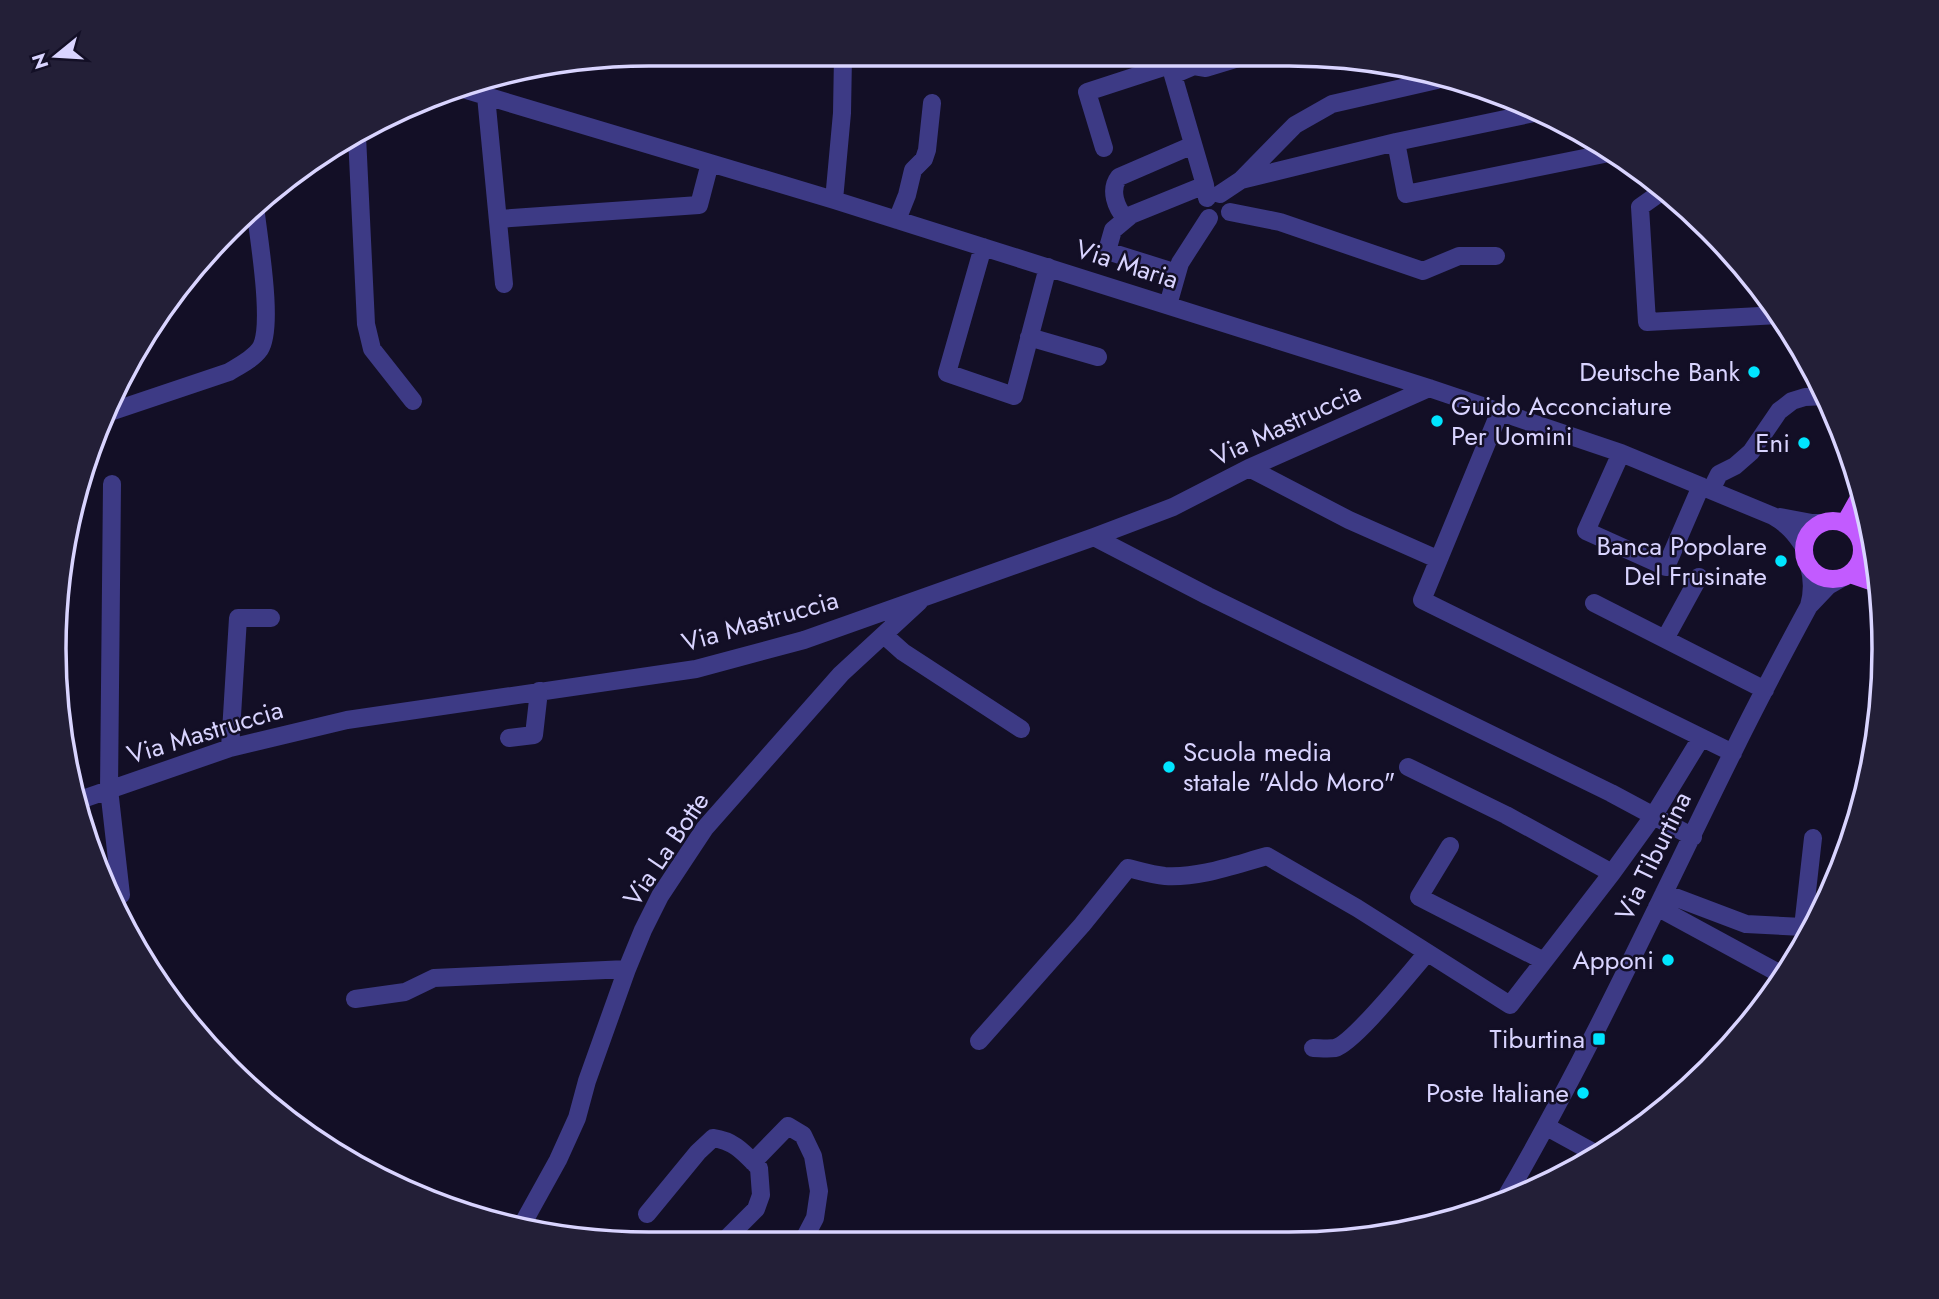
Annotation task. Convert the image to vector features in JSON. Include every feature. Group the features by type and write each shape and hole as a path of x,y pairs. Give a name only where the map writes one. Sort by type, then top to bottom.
{"main road":[{"path":"1845,523 1855,506"},
{"path":"1862,544 1856,531 1845,523 1833,520 1821,523 1809,532 1804,547 1805,560 1819,576 1827,579 1846,576 1869,581"},
{"path":"1846,576 1865,557"}],"street":[{"path":"834,200 842,113 843,66"},
{"path":"1104,148 1087,92 1170,66 1193,145 1211,192"},
{"path":"1241,180 1296,125 1332,104 1425,83"},
{"name":"Via Maria","path":"476,93 834,200 1500,411 1620,453 1773,516"},
{"path":"486,96 504,284"},
{"path":"897,220 913,170 924,159 927,150 932,103"},
{"path":"1177,274 1107,251 1113,230 1131,215 1211,192 1241,180 1521,115"},
{"path":"1396,142 1406,194 1598,155"},
{"path":"357,145 366,324 372,349 413,401"},
{"path":"1126,219 1119,212 1115,201 1115,182 1119,177 1193,145"},
{"path":"498,219 699,205 710,163"},
{"path":"1211,192 1224,195 1230,202 1230,212 1222,220 1209,218 1204,211 1205,202 1211,192"},
{"path":"1655,196 1640,207 1647,322 1767,316"},
{"path":"1230,212 1280,222 1423,271 1459,256 1496,256"},
{"path":"1168,305 1180,263 1209,218"},
{"path":"119,409 229,372 245,363 260,349 265,333 265,313 256,219"},
{"path":"983,247 947,373 1014,396 1048,267"},
{"path":"1029,337 1098,357"},
{"name":"Via Mastruccia","path":"86,798 230,748 347,720 696,668 804,640 1173,507 1249,468 1429,388"},
{"path":"1620,453 1586,531 1666,567 1706,488 1719,474 1735,466 1752,452 1779,411 1792,401 1814,397"},
{"path":"1500,411 1422,600 1733,753"},
{"path":"1249,468 1349,520 1437,559"},
{"path":"112,484 109,789 121,894"},
{"path":"1773,516 1821,523"},
{"path":"1773,516 1791,529 1804,547"},
{"path":"1094,537 1208,596 1654,815 1693,837"},
{"path":"1809,566 1812,587 1809,606"},
{"path":"1809,606 1828,586 1846,576"},
{"path":"1665,639 1699,578"},
{"name":"Via La Botte","path":"525,1219 558,1160 577,1118 587,1081 627,969 660,896 705,828 841,674 924,597"},
{"path":"1594,603 1765,690"},
{"name":"Via Tiburtina","path":"1511,1189 1546,1128 1809,606"},
{"path":"230,748 238,618 271,618"},
{"path":"884,635 903,652 1021,729"},
{"path":"509,738 534,735 540,691"},
{"path":"979,1041 1082,925 1128,868 1164,876 1185,876 1267,856 1357,908 1510,1005 1654,815 1701,738"},
{"path":"1408,767 1506,815 1612,873"},
{"path":"1807,917 1813,838"},
{"path":"1450,846 1419,897 1544,961"},
{"path":"1661,900 1746,924 1797,934"},
{"path":"1661,900 1775,971"},
{"path":"1313,1048 1336,1048 1347,1040 1374,1014 1427,953"},
{"path":"355,999 405,992 434,978 627,969"},
{"path":"753,1162 788,1126 803,1135 813,1156 819,1191 815,1218 808,1232"},
{"path":"1546,1128 1588,1150"},
{"path":"647,1214 698,1152 713,1138 728,1140 759,1168 761,1195 755,1209 734,1232"}],"place":[{"name":"Deutsche Bank","path":"1754,372"},
{"name":"Guido Acconciature Per Uomini","path":"1437,421"},
{"name":"Eni","path":"1804,443"},
{"name":"Banca Popolare Del Frusinate","path":"1781,561"},
{"name":"Scuola media statale \"Aldo Moro\"","path":"1169,767"},
{"name":"Apponi","path":"1668,960"},
{"name":"Tiburtina","path":"1599,1039"},
{"name":"Poste Italiane","path":"1583,1093"}]}
